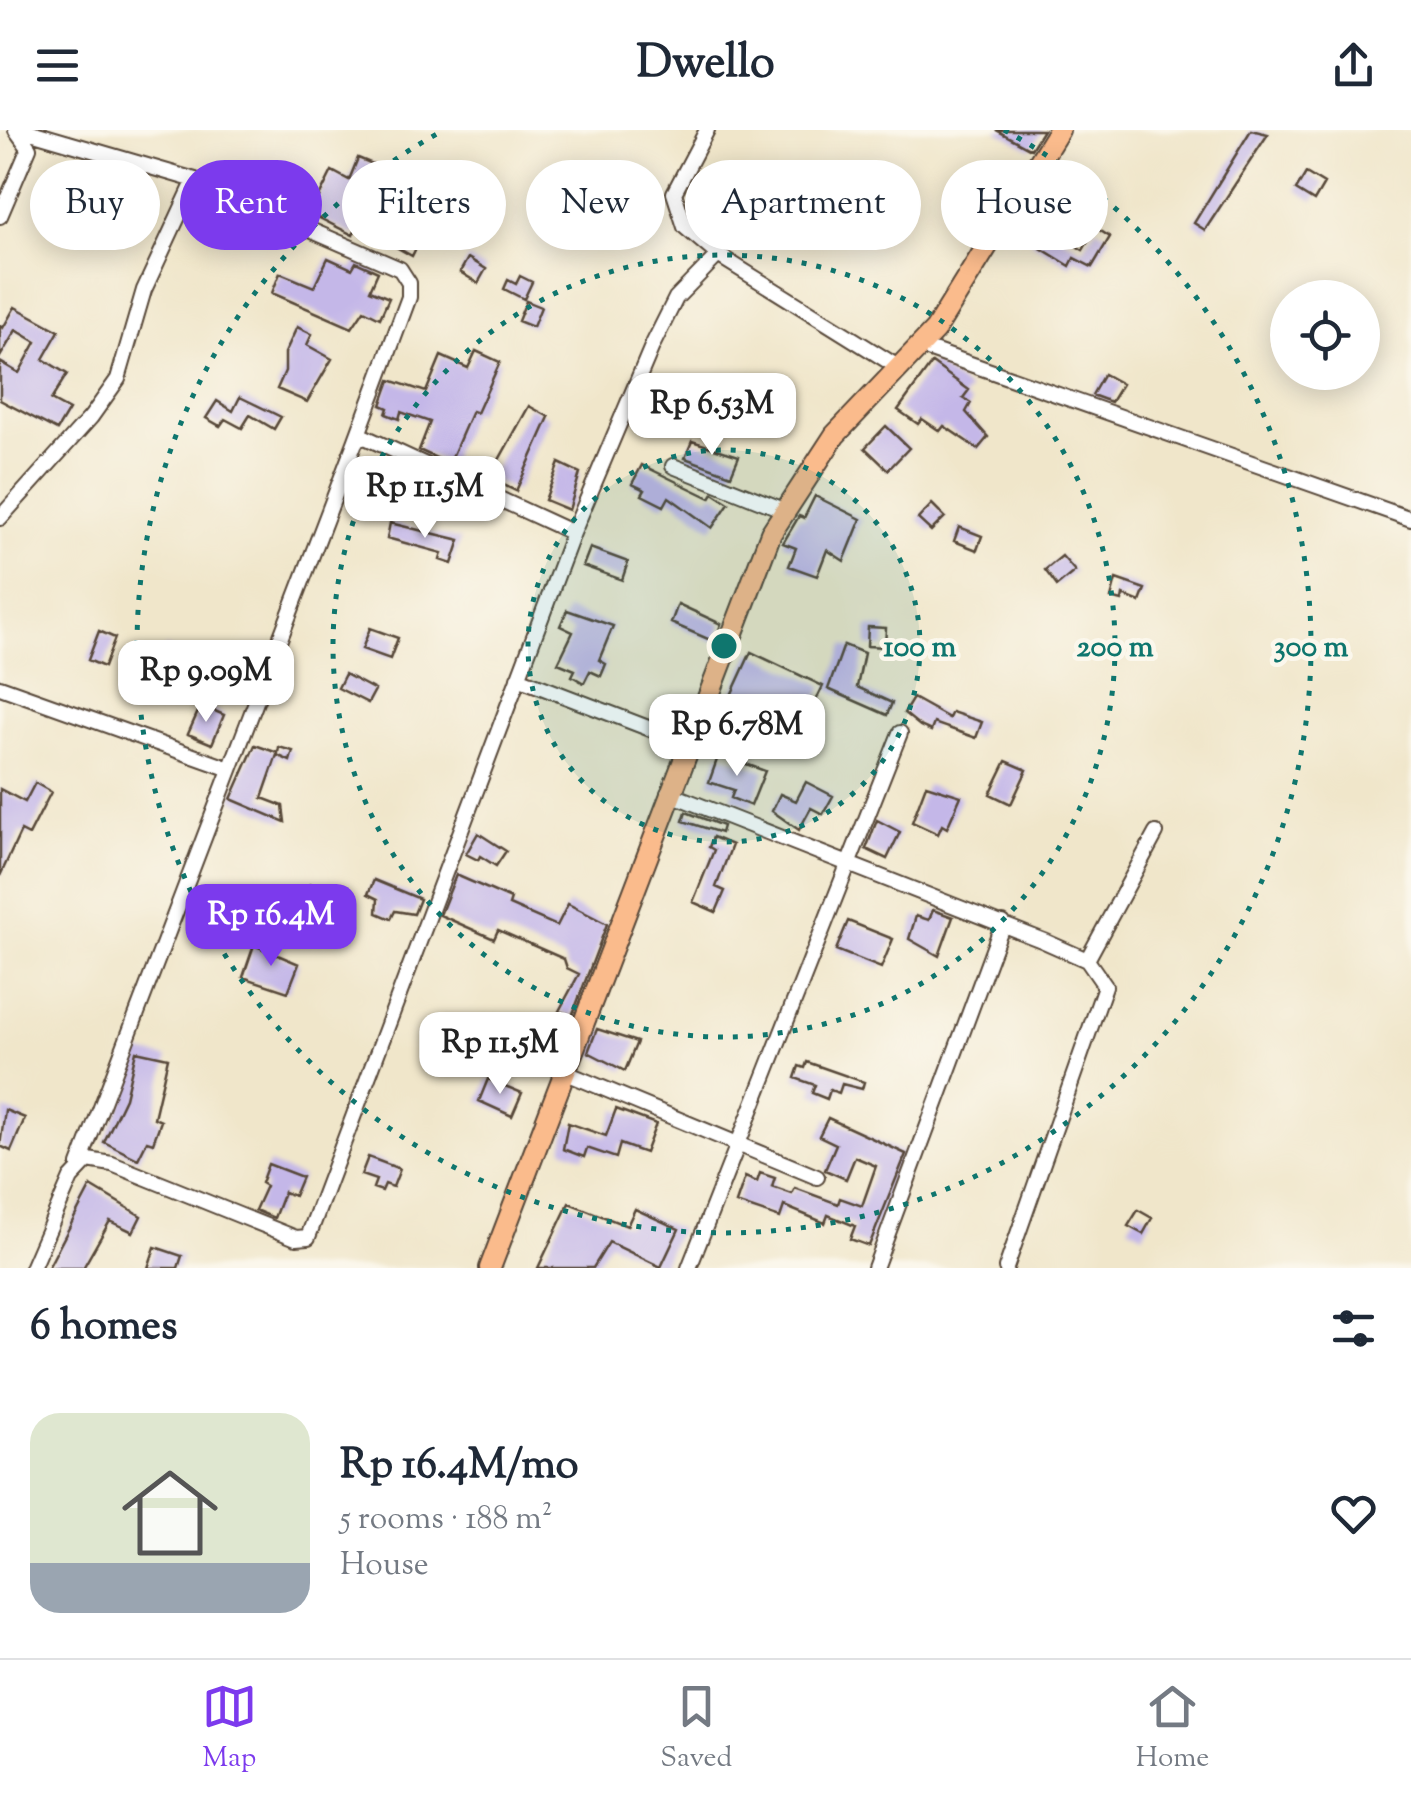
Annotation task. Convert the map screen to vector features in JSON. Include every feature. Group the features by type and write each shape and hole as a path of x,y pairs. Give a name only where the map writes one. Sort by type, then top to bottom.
{"highway":[{"path":"490,1268 687,743 784,510 836,435 922,347 974,272 1060,130"}],"street":[{"path":"0,216 29,148 16,130"},
{"path":"24,130 180,175"},
{"path":"707,130 674,193 685,227 718,256 902,370"},
{"path":"0,518 91,417 118,379 144,290 180,214"},
{"path":"32,1268 79,1166 409,297 410,283 400,269 322,234"},
{"path":"79,1166 88,1160 112,1164 296,1238 308,1237 574,533 676,298 718,256"},
{"path":"922,347 1411,519"},
{"path":"356,440 365,437 574,533"},
{"path":"673,466 784,510"},
{"path":"518,678 687,743"},
{"path":"0,687 230,769"},
{"path":"689,1268 900,733"},
{"path":"668,792 1003,922 1087,960 1105,986 1006,1268"},
{"path":"1087,960 1156,833"},
{"path":"875,1268 1003,922"},
{"path":"564,1072 816,1177"}],"building":[{"path":"996,130 1043,130 1031,149"},
{"path":"1251,130 1268,134 1205,230 1194,223"},
{"path":"332,171 342,176 342,229 322,219 322,191"},
{"path":"1306,173 1324,184 1314,201 1296,190"},
{"path":"1044,250 1102,250 1092,267 1074,258 1070,266"},
{"path":"328,258 352,269 356,262 378,272 370,290 389,298 380,318 364,310 352,328 272,293 280,273 314,287"},
{"path":"468,258 486,269 478,283 460,272"},
{"path":"520,276 532,282 524,299 504,289 508,280 516,284"},
{"path":"526,301 541,307 533,327 518,321"},
{"path":"15,307 59,331 43,359 67,374 51,400 69,410 57,430 0,400 0,362 19,373 36,342 16,330 0,357 0,326 3,328"},
{"path":"297,327 312,334 307,345 332,359 307,402 277,389 285,371 285,353"},
{"path":"476,351 500,362 477,413 472,411 449,464 419,450 430,422 401,412 399,419 386,414 388,408 381,405 390,380 426,392 441,356 468,368"},
{"path":"932,363 969,390 963,398 971,403 966,412 988,437 978,449 944,426 940,431 922,419 918,424 898,410"},
{"path":"1104,374 1122,384 1111,402 1092,395"},
{"path":"240,397 281,417 274,429 250,415 242,428 225,419 220,426 206,418 217,401 233,411"},
{"path":"529,406 549,417 516,491 489,478"},
{"path":"886,426 909,448 888,470 865,448"},
{"path":"692,441 739,456 731,475 685,458"},
{"path":"559,463 580,473 569,510 545,500"},
{"path":"642,465 710,498 713,493 729,503 712,528 669,497 664,506 642,495 645,490 632,484"},
{"path":"405,481 441,502 432,520 397,495"},
{"path":"815,496 861,519 844,561 827,550 817,576 789,566 796,548 783,543 799,516 804,518"},
{"path":"932,504 945,517 931,531 918,519"},
{"path":"390,523 460,540 452,564 440,560 442,553 387,538"},
{"path":"959,527 982,536 977,550 954,541"},
{"path":"590,548 628,562 622,580 583,566"},
{"path":"1062,556 1075,571 1057,586 1045,570"},
{"path":"1116,579 1145,589 1140,602 1123,595 1122,601 1111,598"},
{"path":"678,604 721,624 715,642 671,623"},
{"path":"567,610 613,626 599,660 606,664 601,676 590,671 584,683 572,676 575,670 558,663 573,632 560,626"},
{"path":"868,627 886,628 885,647 867,646"},
{"path":"370,628 398,638 390,659 362,649"},
{"path":"99,631 115,638 104,667 88,660"},
{"path":"844,645 864,653 857,687 892,703 887,715 828,689"},
{"path":"166,647 211,667 198,697 153,677"},
{"path":"751,652 823,686 799,735 728,702"},
{"path":"345,674 375,690 368,703 338,688"},
{"path":"913,698 949,718 952,712 982,722 976,738 934,723 931,731 920,726 904,713"},
{"path":"201,705 224,715 212,744 188,734"},
{"path":"255,745 278,753 279,747 293,751 290,761 277,755 262,798 283,806 285,822 231,799"},
{"path":"719,754 765,771 751,806 731,798 734,790 709,782"},
{"path":"1006,761 1027,770 1011,804 990,794"},
{"path":"806,782 833,796 823,814 811,808 799,830 772,811 780,794 796,801"},
{"path":"35,783 51,792 29,835 21,831 0,876 0,789 25,802"},
{"path":"926,785 961,796 947,828 942,825 938,834 912,822"},
{"path":"686,812 723,826 721,833 683,821"},
{"path":"877,820 900,832 887,859 866,849"},
{"path":"478,833 506,851 496,866 480,856 478,860 466,854"},
{"path":"713,837 732,845 716,887 725,891 716,912 693,902 714,850 709,847"},
{"path":"456,875 511,899 509,905 557,926 568,904 607,924 572,1016 559,1011 579,974 567,968 564,959 498,930 494,939 440,915"},
{"path":"374,880 420,899 414,914 395,911 391,919 377,913 378,899 368,894"},
{"path":"310,884 328,889 324,906 306,901"},
{"path":"933,910 953,917 939,956 909,939 916,916 929,920"},
{"path":"848,921 893,939 881,968 836,950"},
{"path":"254,945 299,964 288,992 243,977"},
{"path":"597,1029 637,1042 625,1071 588,1052"},
{"path":"136,1051 168,1058 154,1118 161,1121 153,1143 147,1141 138,1159 104,1142 125,1098"},
{"path":"807,1062 864,1082 862,1089 842,1084 839,1093 830,1090 827,1099 812,1093 815,1085 795,1078 799,1066 805,1068"},
{"path":"488,1079 522,1093 512,1116 479,1101"},
{"path":"616,1109 656,1124 645,1153 620,1144 616,1158 587,1148 584,1157 563,1149 568,1123 606,1136"},
{"path":"5,1110 25,1118 11,1151 0,1146"},
{"path":"828,1118 906,1154 869,1246 850,1239 855,1226 828,1215 825,1223 784,1206 780,1218 736,1203 745,1177 757,1182 760,1173 775,1178 772,1187 792,1194 795,1188 838,1204 840,1198 862,1206 876,1166 855,1157 846,1179 825,1170 836,1144 819,1136"},
{"path":"368,1157 400,1169 393,1187 385,1184 382,1191 373,1188 376,1180 361,1175"},
{"path":"268,1164 302,1177 294,1196 284,1192 274,1218 255,1210 266,1186 261,1183"},
{"path":"91,1186 141,1216 133,1232 110,1221 83,1268 48,1268"},
{"path":"569,1203 627,1226 635,1209 679,1229 661,1267 609,1242 593,1268 538,1268"},
{"path":"1138,1210 1152,1218 1143,1234 1128,1226"},
{"path":"155,1247 182,1256 178,1268 148,1268"}]}
